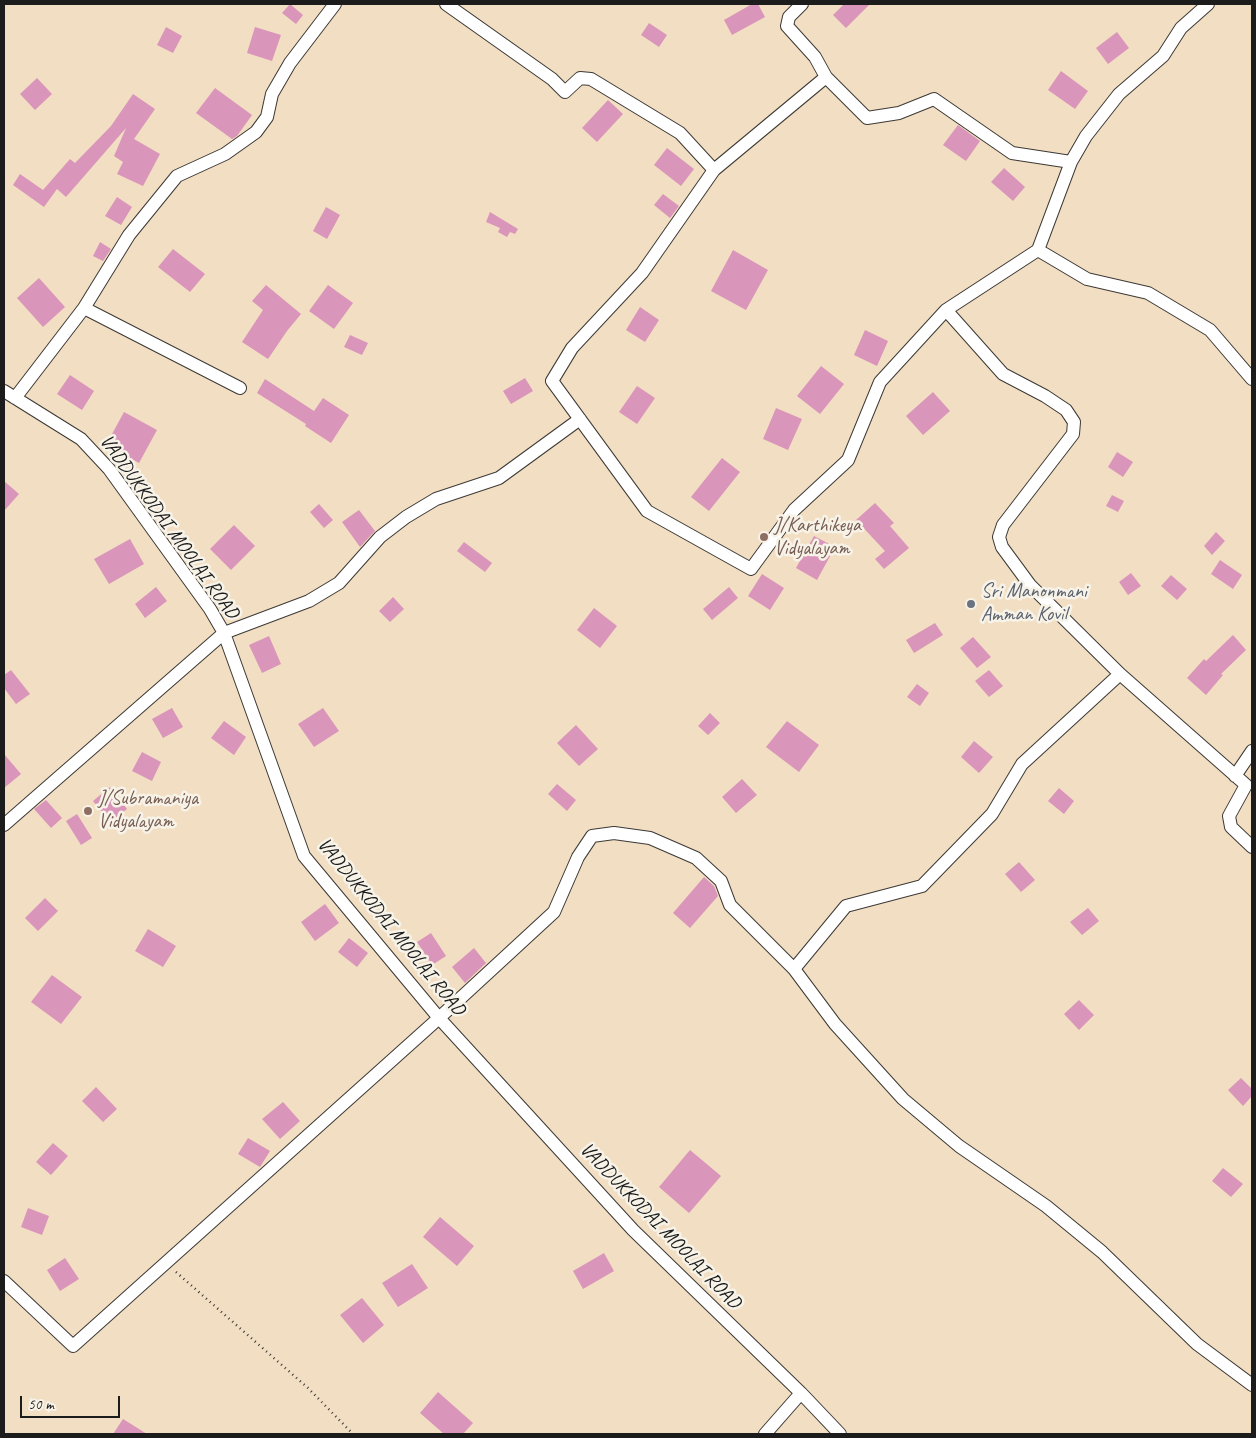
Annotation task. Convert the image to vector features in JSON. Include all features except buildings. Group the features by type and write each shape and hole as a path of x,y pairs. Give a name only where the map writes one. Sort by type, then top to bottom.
{"street":[{"path":"9,395 84,308 129,235 177,176 225,154 256,132 267,117 272,94 290,63 335,4"},
{"path":"446,4 552,79 565,92 580,78 591,79 680,133 714,170"},
{"path":"802,4 789,17 787,26 815,57 826,77 867,118 899,113 934,99 1012,153 1071,162"},
{"path":"826,77 714,170 642,273 572,348 552,381 647,511 751,569 794,510 848,460 880,382 946,310 1038,250 1071,162 1086,136 1119,94 1163,56 1181,28 1208,4"},
{"path":"1038,250 1087,279 1148,293 1210,330 1252,379"},
{"path":"84,308 240,388"},
{"path":"946,310 1003,374 1045,396 1066,410 1074,422 1074,434 1003,526 999,537 1002,547 1030,585 1120,674 1246,785 1229,816 1231,827 1252,847"},
{"name":"VADDUKKODAI MOOLAI ROAD","path":"9,395 81,439 109,469 210,608 224,633 304,856 439,1018 633,1230 801,1393 840,1434"},
{"path":"4,825 224,633 309,601 339,583 380,537 406,517 436,499 499,478 580,419"},
{"path":"794,969 846,906 922,886 992,814 1022,764 1120,674"},
{"path":"1235,776 1252,751"},
{"path":"4,1281 73,1346 439,1018 554,912 578,857 592,836 614,833 650,838 696,858 721,881 730,905 794,969 835,1024 903,1099 959,1146 1046,1206 1067,1223 1102,1252 1197,1344 1252,1385"},
{"path":"765,1434 801,1393"}],"path":[{"path":"166,1263 308,1388 353,1434"}],"place":[{"name":"J/Karthikeya Vidyalayam","path":"764,537"},
{"name":"Sri Manonmani Amman Kovil","path":"971,604"},
{"name":"J/Subramaniya Vidyalayam","path":"88,811"}]}
